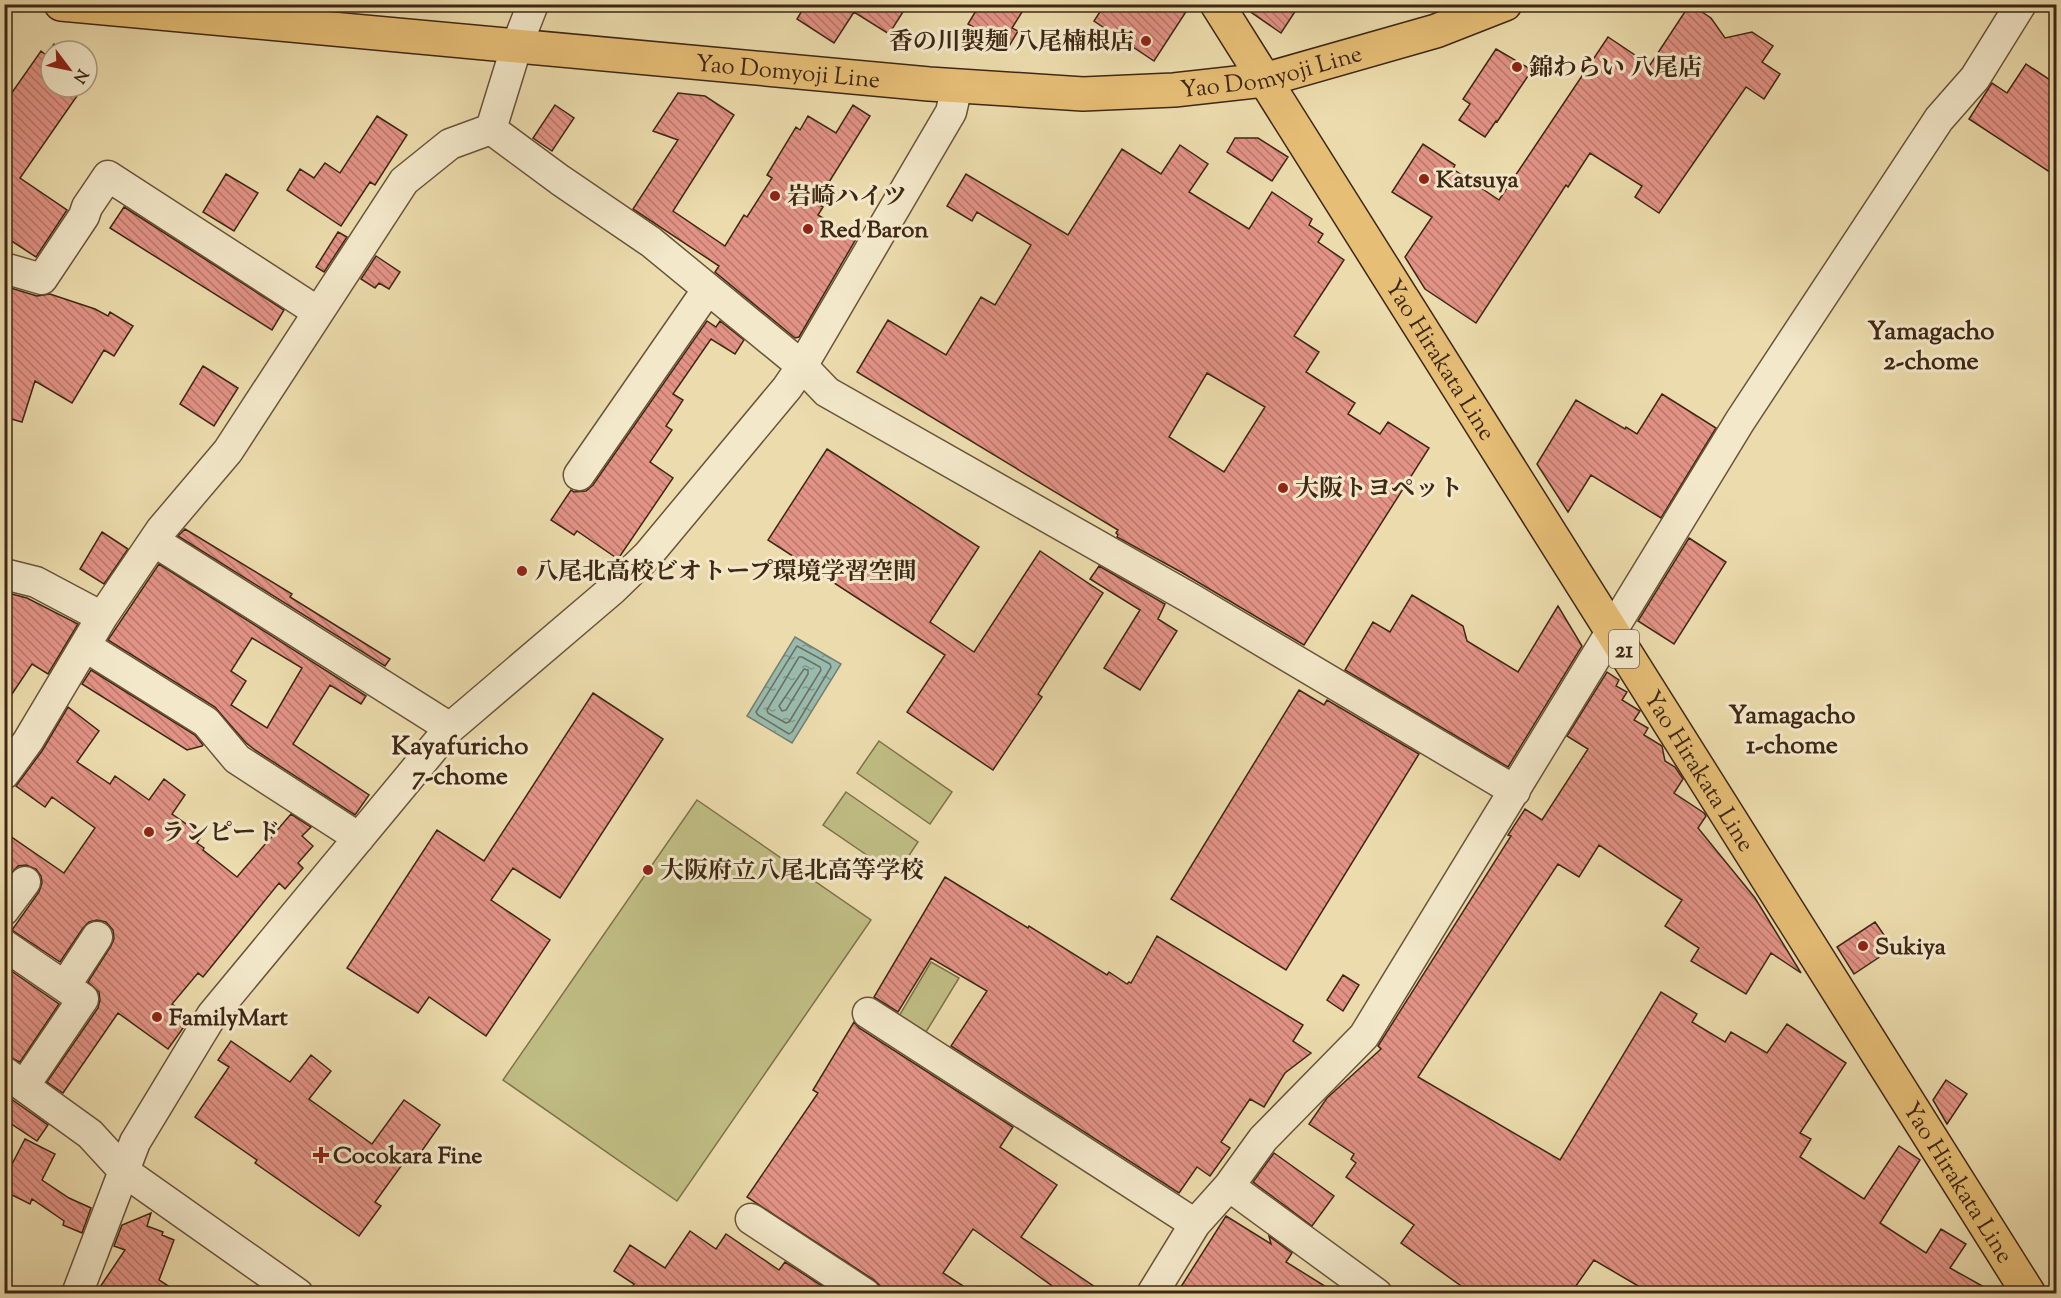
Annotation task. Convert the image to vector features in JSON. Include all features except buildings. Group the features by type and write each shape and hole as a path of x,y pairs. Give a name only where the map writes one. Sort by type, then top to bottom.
{"main road":[{"name":"Yao Domyoji Line","path":"61,4 289,15 518,45 957,86 1083,94 1174,90 1264,80 1436,31 1505,4"},
{"name":"Yao Hirakata Line","path":"1217,4 2029,1293"}],"street":[{"path":"491,129 533,4"},
{"path":"1152,1293 1195,1224 1229,1186 1263,1139 1364,1036 1740,421 1939,119 1975,78 2021,4"},
{"path":"77,1293 135,1142 192,1045 213,1015 450,728 614,589 648,555 787,388 951,112 957,86"},
{"path":"491,129 560,180 651,242 802,366 827,392 1190,598 1515,791"},
{"path":"4,774 28,741 102,617 154,542 228,451 404,181 450,144 491,129"},
{"path":"4,268 42,279 108,176 318,312"},
{"path":"579,476 708,289"},
{"path":"154,542 450,728"},
{"path":"4,573 36,582 102,617"},
{"path":"85,646 206,722 237,759 359,838"},
{"path":"4,910 25,882"},
{"path":"64,986 97,937"},
{"path":"4,945 83,999 14,1079 90,1134 125,1172 282,1289"},
{"path":"868,1014 1195,1224"},
{"path":"1229,1186 1377,1293"},
{"path":"751,1219 865,1293"}],"shaded area":[{"path":"879,741 952,792 930,824 857,773"},
{"path":"846,792 918,842 896,875 823,825"},
{"path":"697,800 871,920 677,1201 503,1080"},
{"path":"931,962 959,978 926,1032 899,1016"}],"water":[{"path":"795,637 841,664 792,743 747,716"}],"place":[{"name":"香の川製麺 八尾楠根店","path":"1146,41"},
{"name":"錦わらい 八尾店","path":"1517,67"},
{"name":"Katsuya","path":"1424,179"},
{"name":"岩崎ハイツ","path":"775,196"},
{"name":"Red Baron","path":"808,229"},
{"name":"大阪トヨペット","path":"1283,488"},
{"name":"八尾北高校ビオトープ環境学習空間","path":"522,571"},
{"name":"ランピード","path":"149,832"},
{"name":"大阪府立八尾北高等学校","path":"648,870"},
{"name":"Sukiya","path":"1863,946"},
{"name":"FamilyMart","path":"157,1017"},
{"name":"Cocokara Fine","path":"321,1155"}],"district":[{"name":"Yamagacho 2-chome","path":"1931,345"},
{"name":"Yamagacho 1-chome","path":"1792,729"},
{"name":"Kayafuricho 7-chome","path":"460,760"}]}
